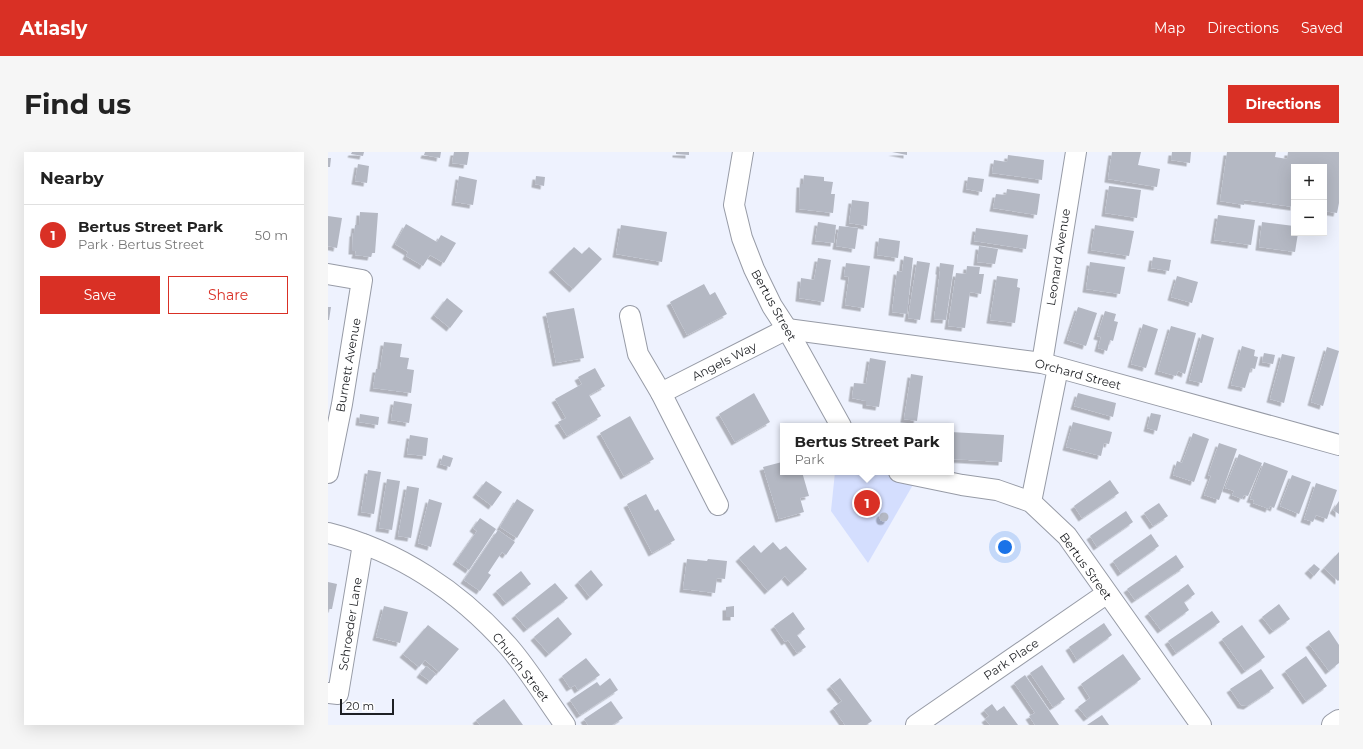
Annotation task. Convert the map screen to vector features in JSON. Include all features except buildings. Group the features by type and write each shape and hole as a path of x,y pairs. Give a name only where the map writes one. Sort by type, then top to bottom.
{"main road":[{"path":"1333,725 1339,721"}],"street":[{"name":"Bertus Street","path":"743,152 734,205 742,238 754,269 772,306 787,328 839,423"},
{"name":"Leonard Avenue","path":"1031,502 1050,366 1076,152"},
{"name":"Burnett Avenue","path":"328,274 362,280 342,404 328,473"},
{"path":"630,316 638,354 662,393 718,505"},
{"name":"Orchard Street","path":"787,328 1050,366 1339,445"},
{"name":"Angels Way","path":"662,393 787,328"},
{"name":"Bertus Street","path":"914,475 962,485 997,490 1031,502 1067,536 1106,594 1201,725"},
{"name":"Church Street","path":"328,533 363,544 415,569 449,591 481,617 509,648 565,725"},
{"name":"Schroeder Lane","path":"328,693 338,694 363,544"},
{"name":"Park Place","path":"916,725 1106,594"}],"shaded area":[{"path":"835,475 918,476 868,563 831,511"}],"place":[{"name":"Bertus Street Park","path":"867,503"}]}
